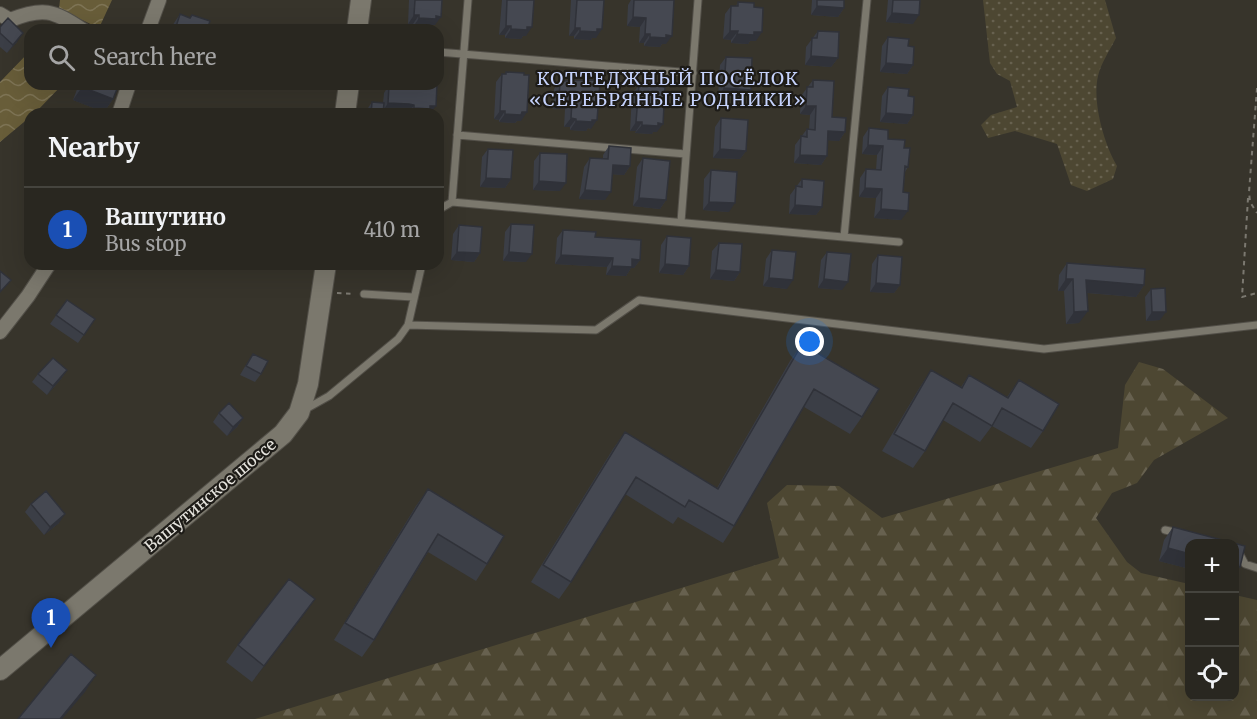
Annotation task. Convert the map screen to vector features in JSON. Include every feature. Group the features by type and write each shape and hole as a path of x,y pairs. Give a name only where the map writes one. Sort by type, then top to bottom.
{"street":[{"path":"150,24 159,0"},
{"path":"358,24 361,0"},
{"path":"0,14 10,20 32,12 50,12 71,24"},
{"path":"121,108 127,90"},
{"path":"346,108 348,90"},
{"path":"0,332 28,297 45,270"},
{"name":"Вашутинское шоссе","path":"0,670 283,434 299,413 308,384 325,270"}],"lane":[{"path":"452,202 468,0"},
{"path":"681,222 698,0"},
{"path":"844,237 867,0"},
{"path":"444,52 693,73"},
{"path":"457,135 686,154"},
{"path":"444,207 452,202 899,242"},
{"path":"299,413 328,396 398,339 408,325 420,270"},
{"path":"364,294 413,297"},
{"path":"408,325 596,330 639,300 1044,349 1257,325"},
{"path":"1165,530 1185,535"},
{"path":"1239,553 1245,564 1257,568"}],"path":[{"path":"1257,88 1242,297 1257,293"},
{"path":"1249,192 1250,202 1257,213"},
{"path":"322,296 338,292 364,294"}],"green space":[{"path":"983,0 1105,0 1116,38 1099,71 1097,98 1100,122 1117,166 1113,179 1087,191 1071,185 1057,144 1015,131 988,138 981,125 991,115 1017,107 1010,81 997,74 990,63"},
{"path":"1139,362 1163,369 1228,418 1154,460 1137,483 1112,493 1096,518 1127,562 1141,573 1185,583 1185,701 1239,701 1239,596 1257,600 1257,719 255,719 779,558 767,503 787,485 839,486 882,518 1118,448 1125,385"}],"water":[{"path":"60,0 112,0 101,24 91,24 59,9"},
{"path":"24,57 24,90 57,90 40,108 24,108 24,122 0,142 0,82"}],"building":[{"path":"415,0 442,0 441,17 419,18 419,15 414,15"},
{"path":"507,0 534,0 532,27 527,27 527,30 511,29 511,26 506,26"},
{"path":"577,0 604,0 602,29 597,29 597,32 580,31 580,28 575,28"},
{"path":"634,0 674,0 672,36 650,37 650,34 645,34 646,18 633,17"},
{"path":"817,0 844,0 844,8 817,6"},
{"path":"893,0 920,0 919,15 892,13"},
{"path":"738,2 754,3 754,7 763,8 762,32 754,32 754,35 737,34 738,31 730,31 731,6 738,6"},
{"path":"180,14 210,21 209,24 177,24"},
{"path":"8,18 23,33 13,45 0,33 0,27"},
{"path":"818,31 839,32 838,58 811,56 812,38 817,38"},
{"path":"888,37 909,39 908,46 914,47 913,65 886,63"},
{"path":"726,57 752,58 751,90 724,88"},
{"path":"506,72 529,75 527,112 522,112 521,115 505,114 505,111 500,111 502,74"},
{"path":"594,80 594,83 600,83 597,120 576,121 571,118 572,101 559,100 560,81"},
{"path":"813,80 834,81 832,117 846,118 845,132 828,131 827,156 800,155 801,136 807,137 807,129 815,130 816,106 806,106 807,87 813,87"},
{"path":"643,83 660,84 665,87 663,124 642,125 642,122 636,122 639,85"},
{"path":"888,87 909,89 908,96 914,97 913,115 886,113"},
{"path":"90,90 117,90 113,99"},
{"path":"389,90 437,90 436,106 430,106 430,108 414,108 414,105 409,104 388,103"},
{"path":"372,102 384,103 384,108 372,108"},
{"path":"721,118 748,120 746,151 720,149"},
{"path":"869,128 888,130 888,139 905,140 904,148 910,148 908,167 905,166 903,192 909,193 908,211 881,209 882,189 865,188 866,169 881,170 883,146 868,145"},
{"path":"609,146 631,148 630,166 613,165 611,192 585,190 590,158 608,159"},
{"path":"488,149 513,150 511,179 486,178"},
{"path":"540,153 567,154 566,183 539,181"},
{"path":"643,158 670,161 666,200 639,198"},
{"path":"711,170 737,172 735,203 709,202"},
{"path":"802,179 824,181 822,207 795,205 796,186 802,187"},
{"path":"511,224 534,225 532,254 509,252"},
{"path":"459,225 482,227 480,253 457,252"},
{"path":"563,230 596,232 595,237 641,240 640,260 632,259 632,267 612,266 613,258 561,255"},
{"path":"667,236 691,238 689,266 665,264"},
{"path":"719,243 742,244 740,272 716,270"},
{"path":"772,250 796,252 793,280 769,278"},
{"path":"827,252 851,254 848,282 824,279"},
{"path":"878,255 902,257 900,285 876,283"},
{"path":"1067,263 1145,269 1144,285 1086,280 1088,311 1074,312 1073,279 1066,279"},
{"path":"0,271 11,280 0,292"},
{"path":"1165,288 1166,312 1152,312 1151,289"},
{"path":"67,300 95,319 84,335 56,315"},
{"path":"802,344 879,389 862,417 814,389 734,526 689,500 685,507 636,477 571,582 543,565 625,432 718,489"},
{"path":"253,354 268,361 261,374 246,366"},
{"path":"53,358 67,370 53,386 38,374"},
{"path":"931,370 962,388 969,375 1008,398 1019,380 1059,404 1043,431 1002,408 992,426 953,403 925,451 894,434"},
{"path":"229,403 243,418 233,427 219,413"},
{"path":"428,489 504,536 487,564 438,534 374,640 345,623"},
{"path":"46,491 65,514 50,527 31,504"},
{"path":"1173,527 1219,539 1185,539 1185,553 1168,548"},
{"path":"1239,544 1245,546 1239,567"},
{"path":"289,579 315,599 264,666 238,645"},
{"path":"71,654 96,675 60,719 18,719"}],"place":[{"name":"Вашутино","path":"51,648"}],"district":[{"name":"КОТТЕДЖНЫЙ ПОСЁЛОК «СЕРЕБРЯНЫЕ РОДНИКИ»","path":"668,89"}]}
